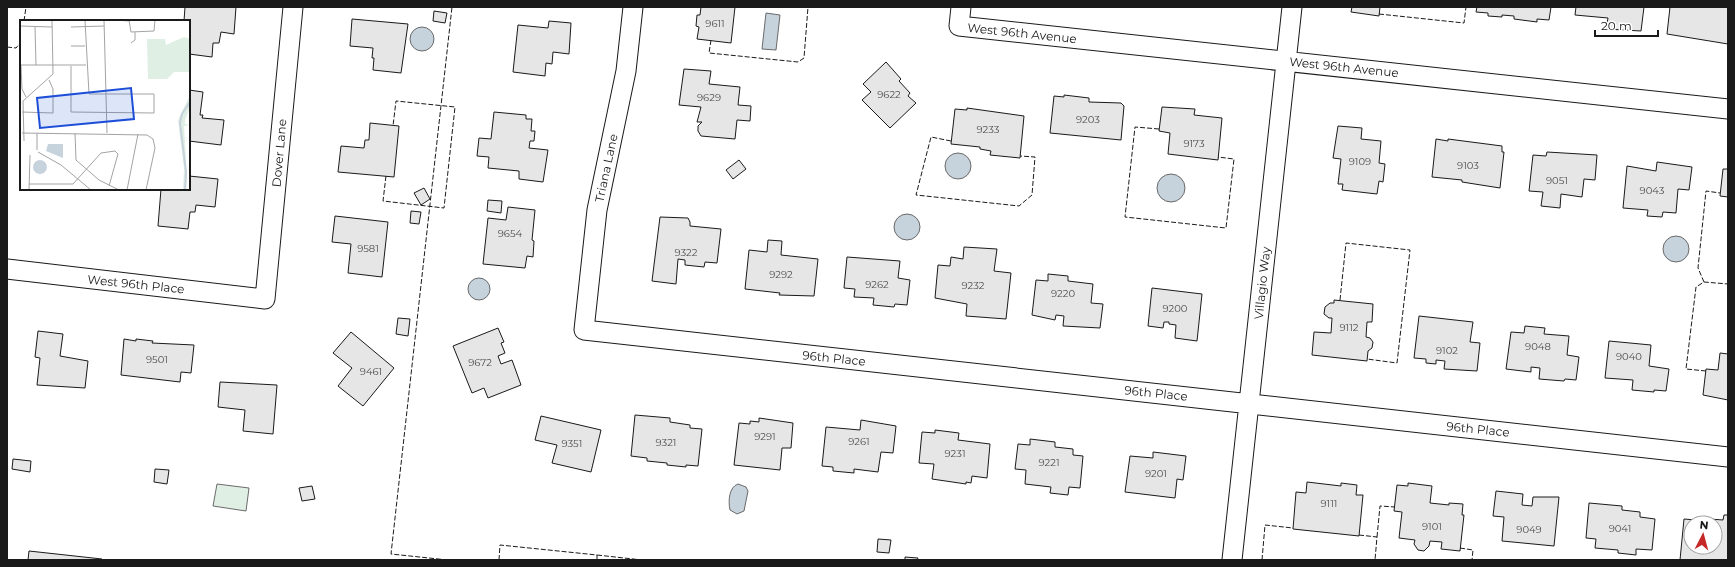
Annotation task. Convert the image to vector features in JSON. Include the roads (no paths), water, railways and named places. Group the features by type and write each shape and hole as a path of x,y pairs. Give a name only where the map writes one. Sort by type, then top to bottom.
{"street":[{"name":"Dover Lane","path":"265,298 293,7"},
{"name":"Triana Lane","path":"584,330 598,210 626,71 633,7"},
{"name":"West 96th Avenue","path":"962,7 959,26 1286,60 1728,109"},
{"name":"Villagio Way","path":"1232,560 1292,7"},
{"name":"West 96th Place","path":"7,269 265,298"},
{"name":"96th Place","path":"584,330 1728,457"}]}
